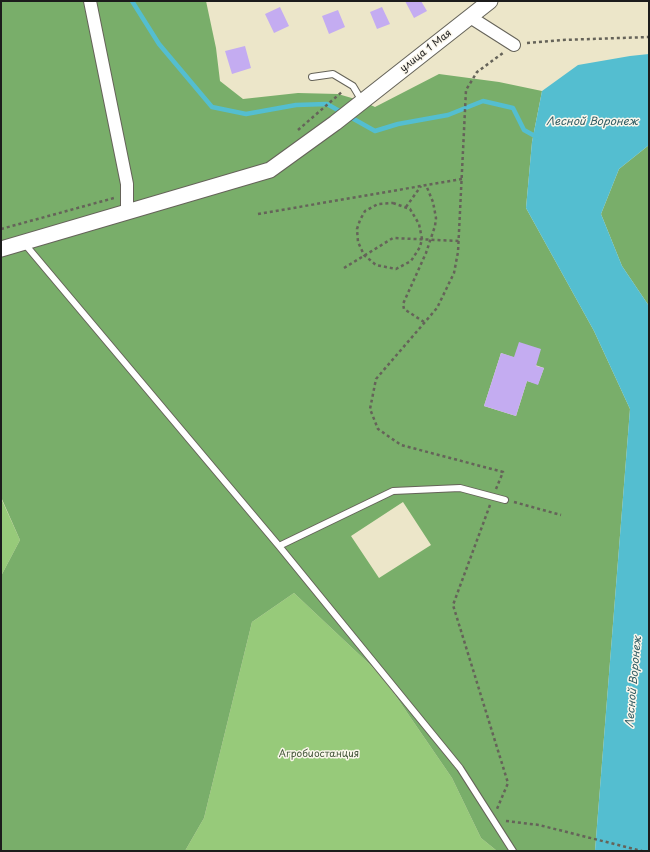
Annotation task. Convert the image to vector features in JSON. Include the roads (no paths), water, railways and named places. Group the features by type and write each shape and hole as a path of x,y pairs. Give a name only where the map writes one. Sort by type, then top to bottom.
{"street":[{"path":"90,1 127,184 127,211"},
{"name":"улица 1 Мая","path":"1,249 270,170 335,123 490,1"},
{"path":"470,17 514,45"}],"lane":[{"path":"312,77 333,74 351,84 362,101"},
{"path":"23,242 279,546 460,768 512,851"},
{"path":"279,546 393,491 460,488 506,500"}],"water":[{"name":"Лесной Воронеж","path":"649,54 649,145 619,169 601,214 622,266 649,306 649,851 595,851 630,409 594,331 526,208 532,142 542,91 578,65"}],"waterway":[{"path":"132,1 159,44 212,107 246,114 296,105 327,104 375,131 398,124 448,115 483,101 513,108 524,130 538,136"}],"park label":[{"name":"Агробиостанция","path":"319,754"}]}
